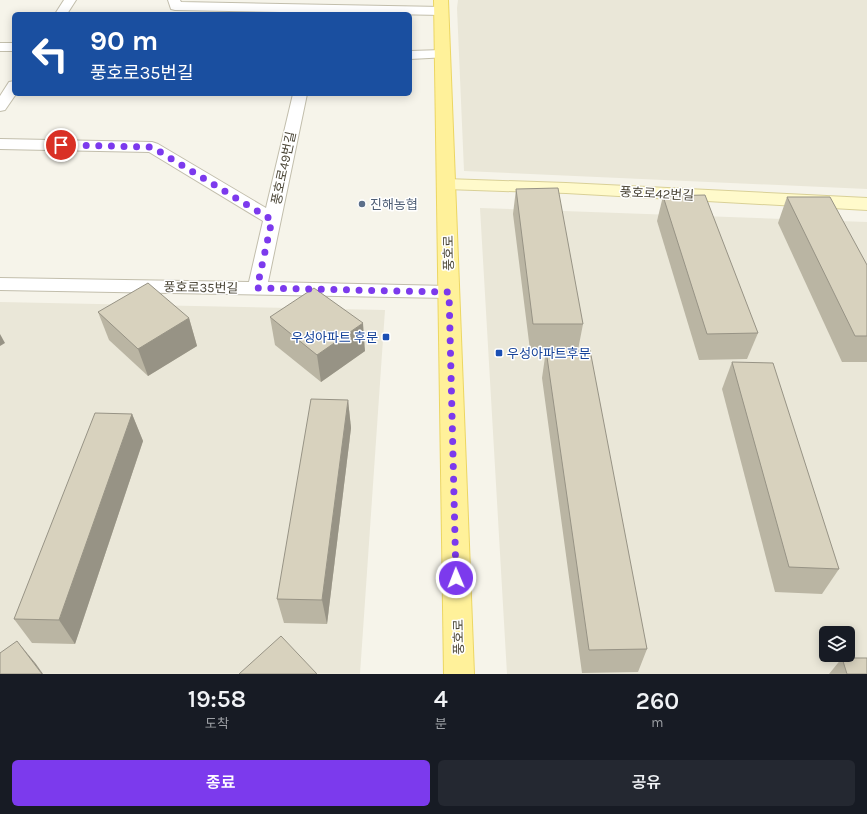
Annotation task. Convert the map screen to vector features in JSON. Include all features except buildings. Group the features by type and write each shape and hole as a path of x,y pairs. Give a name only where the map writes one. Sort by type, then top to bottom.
{"main road":[{"name":"풍호로","path":"442,6 459,674"}],"street":[{"path":"62,12 70,0"},
{"path":"174,0 175,6 442,6"},
{"path":"0,47 12,47"},
{"path":"412,54 443,54"},
{"path":"0,107 12,89"},
{"name":"풍호로49번길","path":"257,288 300,96"},
{"path":"0,144 152,147 272,220"},
{"name":"풍호로42번길","path":"446,184 566,188 867,204"},
{"name":"풍호로35번길","path":"0,284 449,292"}],"shaded area":[{"path":"458,0 867,0 867,189 464,171 457,8"},
{"path":"480,208 867,222 867,674 507,674"},
{"path":"0,302 385,310 360,674 0,674"}],"place":[{"name":"진해농협","path":"362,204"},
{"name":"우성아파트 후문","path":"386,337"},
{"name":"우성아파트후문","path":"499,353"}],"route":[{"path":"61,145 152,147 272,220 257,288 449,292 456,578"}]}
